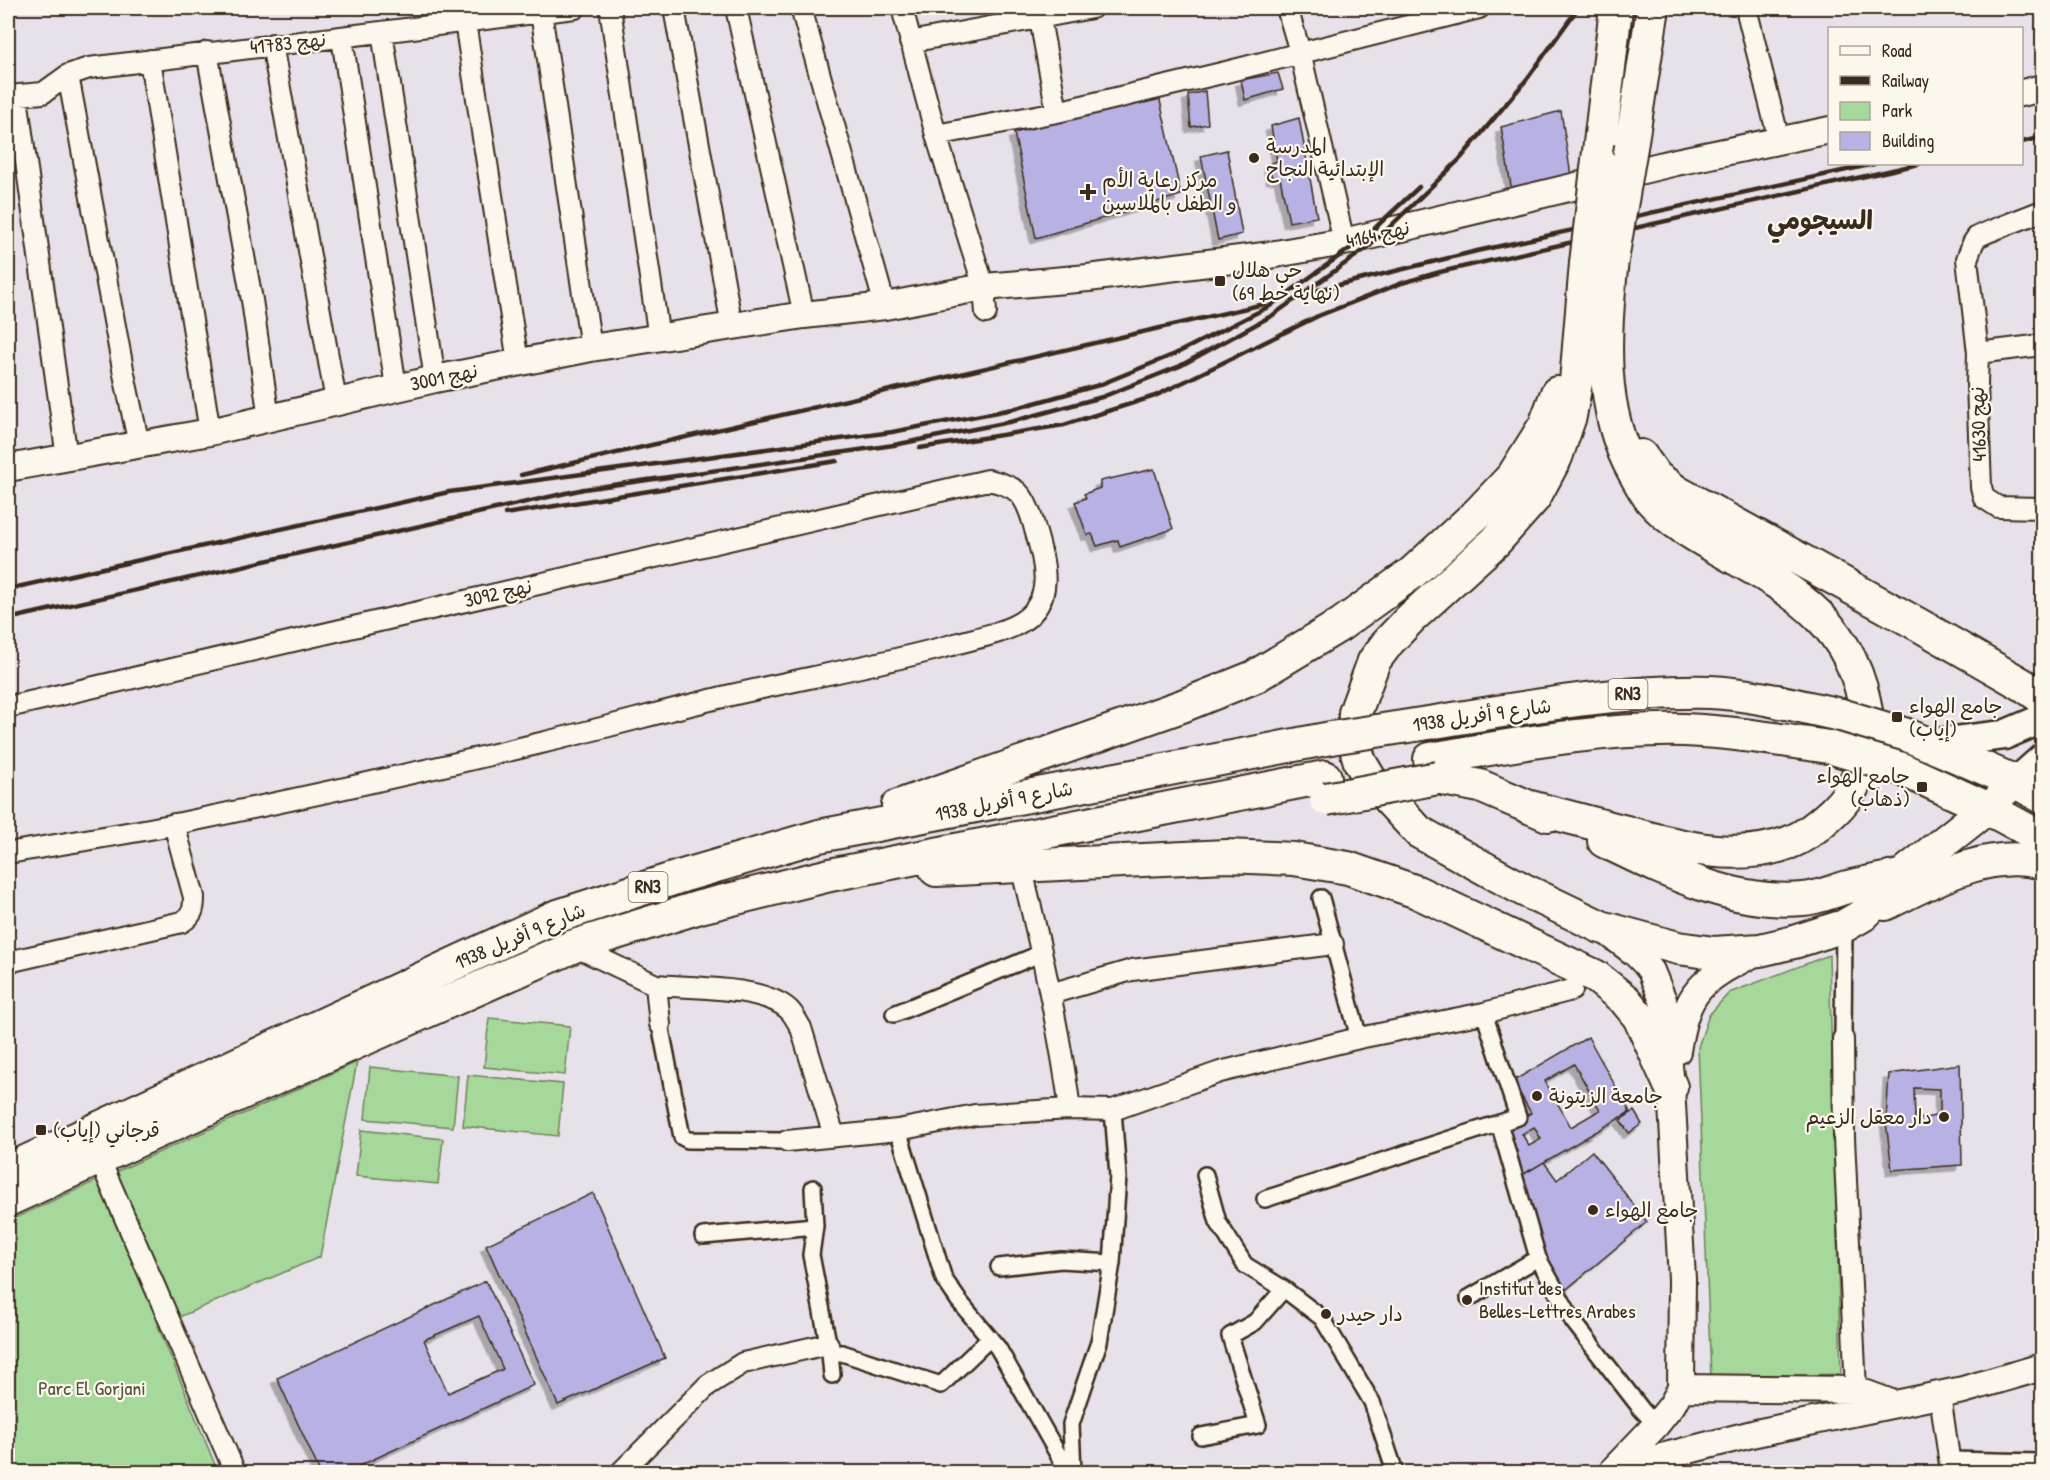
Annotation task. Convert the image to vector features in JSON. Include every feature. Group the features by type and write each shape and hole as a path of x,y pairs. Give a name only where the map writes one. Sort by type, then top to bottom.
{"main road":[{"path":"1530,807 1683,846 1735,853 1759,851 1789,843 1821,824 1849,794 1866,755 1868,728 1864,699 1853,663 1839,639 1819,615 1798,596 1692,533 1663,512 1650,499 1624,451 1616,430 1606,364 1605,316 1599,261 1598,160 1616,8"},
{"path":"819,836 919,798 1182,706 1254,677 1341,625 1412,573 1479,512 1513,476 1545,425 1580,337 1631,147 1653,8"},
{"path":"1580,337 1570,416 1556,457 1534,498 1495,542 1389,641 1374,661 1355,713 1354,742 1360,762 1370,779 1419,832 1524,890 1601,927 1678,948 1714,952 1760,950 1794,942 1853,920 1951,873 1994,861 2016,858 2043,863"},
{"path":"1612,402 1649,470 1665,484 1713,513 1922,626 2025,686 2043,699"},
{"name":"شارع 9 أفريل 1938","path":"8,1170 555,917 682,876 819,836 1331,738 1628,694 1710,692 1735,694 1841,715 1919,740 2016,782 2043,797"},
{"path":"1919,740 2004,735 2043,719"},
{"name":"شارع 9 أفريل 1938","path":"8,1200 574,946 700,907 830,875 1071,828 1326,788 1434,768 1593,733 1715,732 1829,747 1899,768 1987,808 2043,838"},
{"path":"1853,920 1901,876 1987,808 2043,759"},
{"path":"1434,768 1530,807 1684,878 1730,894 1765,900 1805,899 1858,884 1901,876"},
{"path":"830,875 1226,856 1294,860 1348,868 1417,892 1595,976 1625,1000 1639,1017 1671,1087"}],"street":[{"name":"نهج 41783","path":"12,97 43,93 68,75 89,68 575,8"},
{"path":"610,8 659,338"},
{"path":"674,8 732,326"},
{"path":"736,8 804,315"},
{"path":"801,8 885,306"},
{"path":"902,8 936,135 984,287 986,313"},
{"path":"910,42 1039,12 1092,8"},
{"path":"1287,8 1300,52 1344,242"},
{"path":"936,135 1057,112 1479,8"},
{"path":"1746,8 1779,140"},
{"path":"540,12 591,348"},
{"path":"1039,12 1057,112"},
{"path":"465,22 518,362"},
{"path":"382,32 435,378"},
{"path":"342,38 396,387"},
{"path":"272,44 336,401"},
{"path":"207,52 252,300 269,418"},
{"path":"150,60 210,432"},
{"path":"68,75 139,445"},
{"path":"2023,93 2043,88"},
{"path":"12,97 67,458"},
{"name":"نهج 4164","path":"885,306 984,287 1088,278 1253,258 1344,242 1665,165 1828,130"},
{"path":"2043,211 1977,237 1967,259 1978,353 2043,345"},
{"name":"نهج 3001","path":"8,468 210,432 435,378 591,348 804,315 885,306"},
{"name":"نهج 41630","path":"1978,353 1981,487 1984,498 1998,507 2043,508"},
{"name":"نهج 3092","path":"8,707 988,480 1015,489 1027,501 1041,549 1046,577 1043,597 1034,611 1021,622 1006,628 914,655 729,695 542,743 174,824"},
{"path":"8,853 174,824 194,897 191,916 182,922 8,962"},
{"path":"1022,866 1063,1058 1070,1108"},
{"path":"1321,898 1359,1038"},
{"path":"1853,920 1843,1039 1844,1138 1856,1390"},
{"path":"1601,927 1645,963 1654,977 1663,1000 1671,1087 1682,1279 1681,1388 1672,1405 1656,1425 1611,1471"},
{"path":"1050,994 1132,970 1333,944"},
{"path":"574,946 656,985 748,993 765,996 787,1008 801,1028 834,1136"},
{"path":"1671,1087 1682,1019 1693,996 1704,982 1721,970 1760,950"},
{"path":"894,1014 1042,953"},
{"path":"656,985 660,1024 682,1137 688,1140 787,1141 898,1130 975,1115 1070,1108 1113,1110 1220,1072 1359,1038 1484,1013 1572,990"},
{"path":"1265,1199 1518,1117 1484,1013"},
{"path":"1073,1473 1071,1424 1099,1342 1112,1263 1118,1176 1113,1110"},
{"path":"1499,1123 1538,1258 1573,1321 1656,1425"},
{"path":"898,1130 944,1279 990,1338 1018,1382 1068,1473"},
{"path":"99,1158 235,1473"},
{"path":"1205,1175 1218,1222 1245,1265 1284,1289 1322,1318 1372,1402 1395,1473"},
{"path":"813,1188 815,1226 811,1255 832,1375"},
{"path":"704,1236 815,1226"},
{"path":"1469,1298 1538,1258"},
{"path":"999,1268 1061,1260 1112,1263"},
{"path":"1201,1436 1258,1425 1230,1336 1255,1322 1284,1289"},
{"path":"621,1473 708,1385 743,1363 829,1348 941,1385 990,1338"},
{"path":"1611,1471 1756,1433 1940,1395 2043,1367"},
{"path":"1681,1388 1856,1390 1894,1404"},
{"path":"1940,1395 1951,1466 2043,1462"}],"green space":[{"path":"1829,955 1841,1374 1711,1378 1698,1047 1709,1015 1729,993"},
{"path":"489,1018 570,1026 565,1075 484,1067"},
{"name":"Parc El Gorjani","path":"357,1062 320,1257 158,1326 218,1472 8,1472 8,1221"},
{"path":"370,1067 458,1076 453,1127 365,1119"},
{"path":"468,1075 563,1084 558,1136 463,1126"},
{"path":"361,1130 443,1139 438,1184 356,1176"}],"building":[{"path":"1278,73 1283,89 1245,100 1241,80"},
{"path":"1205,91 1208,124 1191,127 1188,95"},
{"path":"1159,96 1181,195 1036,238 1014,133"},
{"path":"1561,111 1571,176 1512,192 1501,127"},
{"path":"1299,118 1317,217 1289,222 1280,178 1272,178 1269,164 1277,161 1271,126"},
{"path":"1227,150 1242,234 1218,240 1201,156"},
{"path":"1154,469 1173,529 1120,547 1118,540 1097,546 1092,534 1087,535 1075,502 1086,498 1084,494 1100,488 1100,481"},
{"name":"جامعة الزيتونة","path":"1588,1037 1630,1112 1522,1175 1511,1155 1517,1151 1504,1128 1531,1113 1513,1081","holes":["1574,1064 1600,1110 1571,1127 1545,1081","1534,1127 1541,1139 1529,1146 1522,1134"]},
{"name":"دار معقل الزعيم","path":"1960,1064 1962,1165 1892,1170 1886,1122 1889,1074","holes":["1914,1088 1940,1089 1940,1115 1915,1120"]},
{"path":"1634,1111 1642,1124 1629,1133 1620,1120"},
{"path":"1592,1151 1647,1222 1562,1293 1540,1258 1519,1177 1544,1162 1557,1180"},
{"path":"593,1193 665,1358 558,1405 486,1245"},
{"path":"486,1281 534,1385 346,1472 320,1472 277,1378","holes":["479,1316 503,1369 448,1393 424,1340"]}],"railway":[{"path":"8,619 584,489 894,445 1014,421 1102,397 1180,366 1273,315 1371,245 1460,159 1527,79 1578,8"},
{"path":"2023,142 2042,137"},
{"path":"1310,292 1477,251 1869,165"},
{"path":"920,448 1064,425 1155,396 1318,316 1402,283 1440,272 1915,165"},
{"path":"8,589 449,492 892,432 1013,409 1099,385 1175,354 1270,306 1363,239 1419,187"},
{"path":"521,475 1264,304"},
{"path":"505,514 837,461"}],"place":[{"name":"المدرسة الإبتدائية النجاح","path":"1254,158"},
{"name":"مركز رعاية الأم و الطفل بالملاسين","path":"1088,192"},
{"name":"حي هلال (نهاية خط 69)","path":"1220,281"},
{"name":"جامع الهواء (إياب)","path":"1897,717"},
{"name":"جامع الهواء (ذهاب)","path":"1922,787"},
{"name":"جامعة الزيتونة","path":"1537,1096"},
{"name":"دار معقل الزعيم","path":"1944,1117"},
{"name":"قرجاني (إياب)","path":"41,1130"},
{"name":"جامع الهواء","path":"1593,1210"},
{"name":"Institut des Belles-Lettres Arabes","path":"1467,1300"},
{"name":"دار حيدر","path":"1326,1314"}],"district":[{"name":"السيجومي","path":"1820,220"}]}
